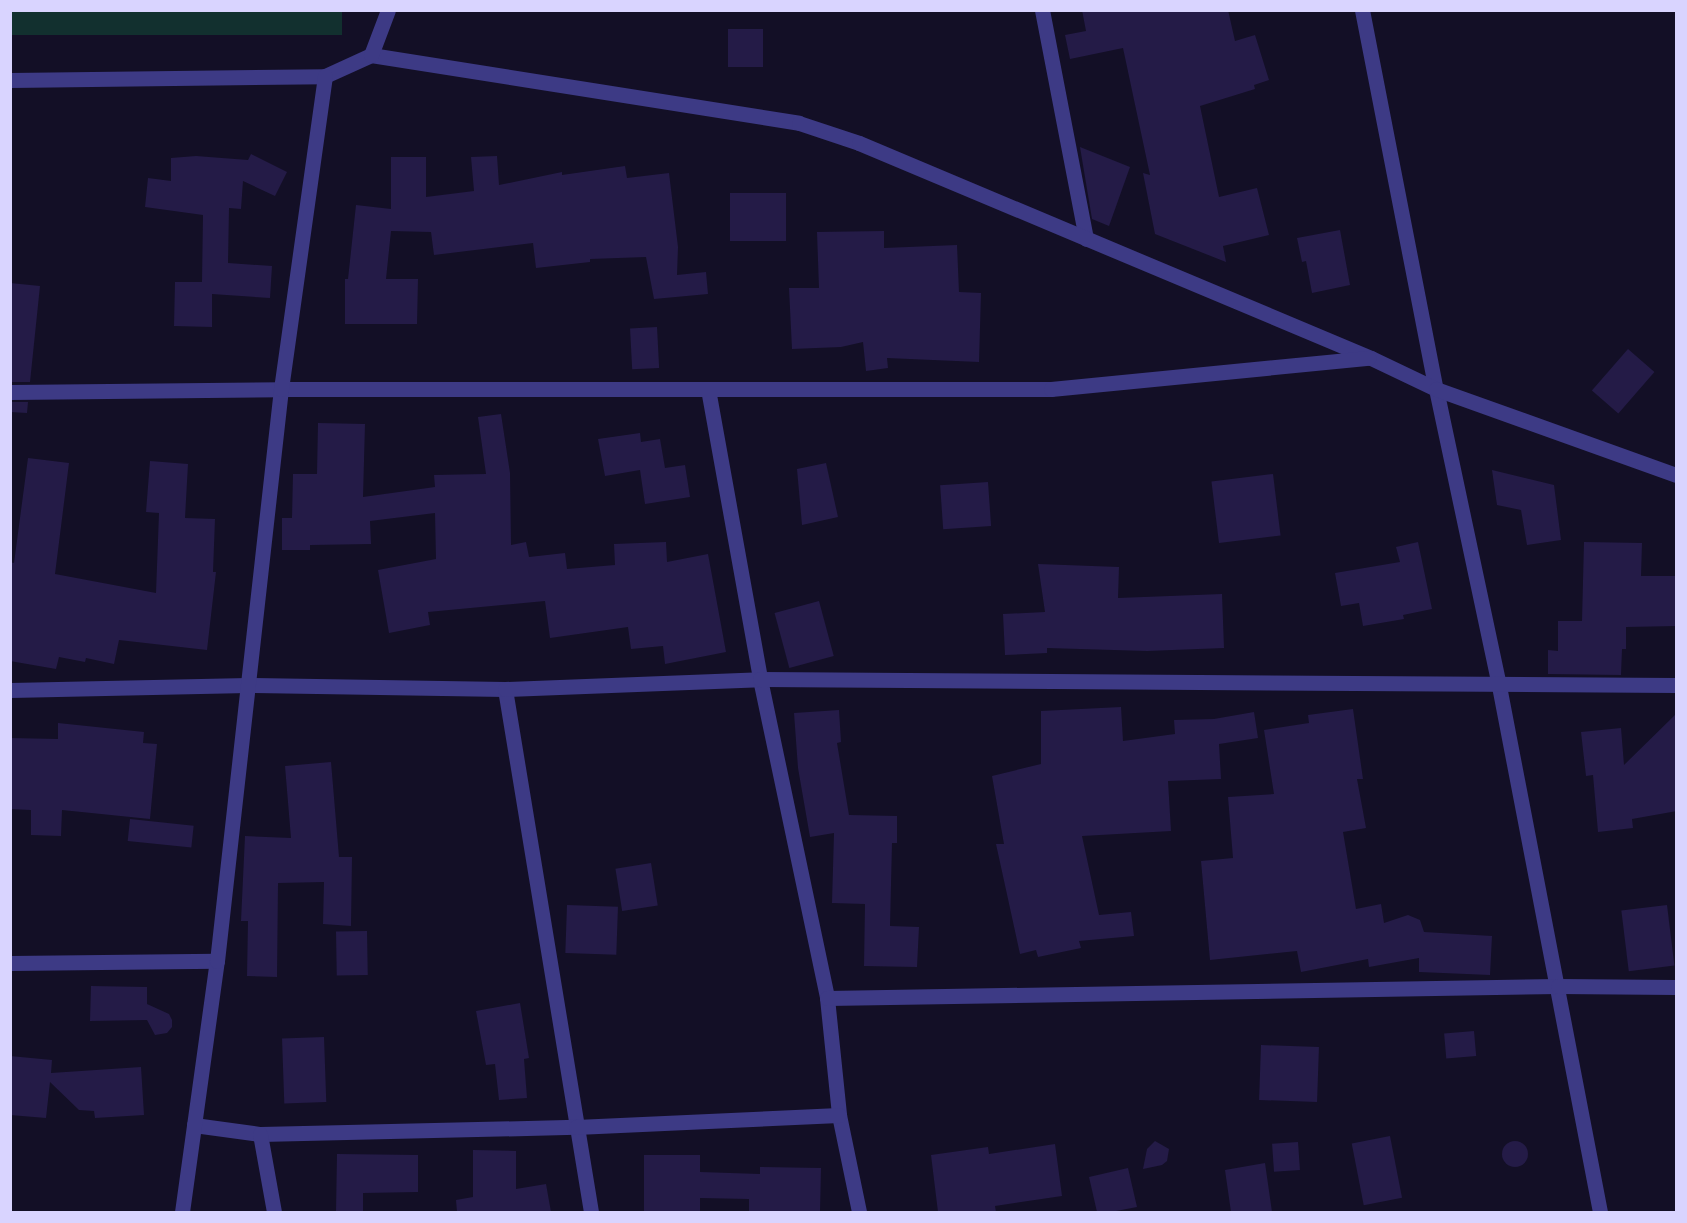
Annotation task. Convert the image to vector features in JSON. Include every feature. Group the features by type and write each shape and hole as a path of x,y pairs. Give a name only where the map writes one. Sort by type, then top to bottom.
{"street":[{"path":"371,55 388,10"},
{"path":"1042,10 1086,239"},
{"path":"1362,10 1436,390 1499,686 1600,1212"},
{"path":"10,80 325,76 371,55 799,123 859,143 1371,358 1436,390 1677,475"},
{"path":"182,1212 217,961 282,389 325,76"},
{"path":"10,392 282,389 1051,389 1371,358"},
{"path":"708,389 760,679 827,998 839,1115 859,1212"},
{"path":"10,690 248,686 505,689 760,679 1499,686 1677,685"},
{"path":"505,689 591,1212"},
{"path":"10,963 217,961"},
{"path":"827,998 1558,986 1677,987"},
{"path":"194,1125 260,1134 576,1127 839,1115"},
{"path":"260,1134 274,1212"}],"green space":[{"path":"10,11 342,11 342,35 10,35"}],"building":[{"path":"1082,10 1228,10 1235,41 1255,35 1269,80 1254,85 1255,89 1200,106 1219,197 1257,188 1269,235 1223,246 1226,262 1155,234 1143,173 1150,175 1123,48 1070,59 1065,35 1086,31"},
{"path":"728,29 763,29 763,67 728,67"},
{"path":"1080,147 1130,167 1109,226 1092,219"},
{"path":"251,154 287,172 275,196 243,181 241,209 229,208 228,263 272,266 270,298 212,294 212,327 174,326 175,282 202,282 203,215 145,207 148,178 171,181 171,158 196,156 248,160"},
{"path":"497,156 499,185 562,172 562,175 625,166 627,178 669,173 678,247 677,275 706,272 708,294 654,299 646,257 590,259 590,262 536,268 533,243 434,255 431,232 391,231 386,279 418,279 417,324 345,324 345,279 348,279 356,205 391,209 391,157 426,157 426,197 474,191 471,157"},
{"path":"730,193 786,193 786,241 730,241"},
{"path":"1340,230 1350,285 1312,293 1306,261 1302,262 1297,238"},
{"path":"884,231 884,248 957,245 959,292 981,293 979,362 887,358 888,368 866,371 863,342 841,347 792,349 789,288 819,288 817,232"},
{"path":"10,283 40,286 30,382 10,382"},
{"path":"657,327 659,368 632,369 630,328"},
{"path":"1628,349 1654,372 1618,413 1592,391"},
{"path":"10,402 28,402 27,413 10,412"},
{"path":"501,414 510,473 511,545 526,542 529,557 565,553 567,569 615,565 614,544 666,542 667,562 708,554 726,652 665,664 663,646 631,649 628,627 550,638 545,601 428,612 430,625 389,633 378,570 436,559 435,513 370,521 371,544 310,545 310,550 282,550 282,518 292,518 293,474 317,474 318,423 365,424 363,497 435,487 434,475 486,474 478,417"},
{"path":"640,433 641,442 660,439 665,468 685,465 690,497 645,504 640,470 605,476 598,439"},
{"path":"28,458 69,463 55,574 156,593 159,513 146,512 150,461 188,464 185,518 215,519 213,572 216,572 207,650 119,640 114,664 86,658 85,662 59,657 56,669 10,661 10,562 14,563"},
{"path":"826,463 838,517 802,525 797,469"},
{"path":"1492,470 1554,485 1561,540 1527,545 1521,510 1497,505"},
{"path":"1273,474 1281,536 1219,543 1211,482"},
{"path":"988,482 991,526 943,529 940,485"},
{"path":"1418,542 1432,609 1403,615 1404,619 1363,626 1359,603 1341,606 1335,573 1400,562 1396,547"},
{"path":"1584,542 1642,543 1641,576 1677,576 1677,626 1626,627 1626,649 1622,649 1621,675 1548,674 1548,650 1558,651 1558,621 1582,621"},
{"path":"1038,564 1119,567 1118,598 1222,594 1224,648 1147,651 1047,648 1047,653 1005,655 1003,614 1045,612"},
{"path":"819,601 834,656 789,668 775,613"},
{"path":"1121,707 1123,741 1175,734 1174,720 1214,719 1254,712 1258,738 1219,744 1221,779 1168,781 1171,831 1082,836 1099,915 1131,912 1134,936 1079,941 1081,948 1038,957 1036,950 1020,954 996,844 1004,844 992,776 1041,764 1041,711"},
{"path":"1353,709 1363,779 1357,779 1366,828 1343,832 1356,909 1381,904 1384,923 1408,915 1420,920 1424,932 1492,936 1490,975 1419,972 1419,958 1369,967 1368,959 1301,972 1297,951 1210,960 1201,861 1233,858 1228,797 1274,794 1264,730 1309,723 1308,715"},
{"path":"839,710 841,742 837,743 849,815 897,816 897,843 892,843 890,926 919,927 917,967 864,966 865,904 832,903 834,833 810,837 798,768 794,713"},
{"path":"1677,713 1677,811 1632,819 1633,828 1598,832 1593,775 1586,776 1581,732 1621,728 1624,765"},
{"path":"58,723 144,732 143,743 157,744 150,819 62,810 61,836 31,835 31,810 10,809 10,738 58,739"},
{"path":"331,762 339,857 352,857 351,926 323,924 324,882 278,883 277,977 247,976 248,921 241,921 245,836 291,838 285,766"},
{"path":"130,819 194,826 191,848 128,841"},
{"path":"651,863 658,905 622,911 615,869"},
{"path":"567,905 618,907 616,955 565,953"},
{"path":"1667,905 1674,966 1629,971 1621,911"},
{"path":"367,931 368,975 337,976 336,932"},
{"path":"91,986 147,987 147,1004 169,1014 172,1027 167,1033 155,1035 147,1020 90,1021"},
{"path":"520,1003 529,1058 524,1059 527,1098 499,1100 495,1064 486,1065 476,1011"},
{"path":"1474,1031 1476,1056 1446,1059 1444,1034"},
{"path":"324,1037 326,1102 284,1103 282,1038"},
{"path":"1261,1045 1319,1047 1317,1102 1259,1100"},
{"path":"10,1056 52,1060 51,1073 141,1067 144,1115 95,1118 94,1111 79,1110 50,1082 46,1118 10,1115"},
{"path":"1390,1136 1402,1198 1364,1205 1352,1143"},
{"path":"1155,1141 1169,1149 1167,1161 1162,1165 1143,1169 1147,1149"},
{"path":"1515,1141 1524,1145 1528,1154 1524,1163 1515,1167 1506,1163 1502,1154 1506,1145"},
{"path":"1298,1142 1300,1170 1274,1172 1272,1144"},
{"path":"1055,1144 1062,1196 995,1206 996,1212 938,1212 931,1155 988,1147 989,1154"},
{"path":"473,1150 516,1151 516,1189 546,1184 551,1212 457,1212 456,1200 473,1197"},
{"path":"337,1154 418,1155 418,1192 363,1193 363,1212 336,1212"},
{"path":"644,1155 700,1155 700,1172 760,1174 760,1167 821,1168 820,1212 749,1212 749,1199 700,1198 700,1212 644,1212"},
{"path":"1265,1163 1272,1212 1231,1212 1225,1170"},
{"path":"1128,1168 1137,1207 1097,1212 1089,1177"}]}
